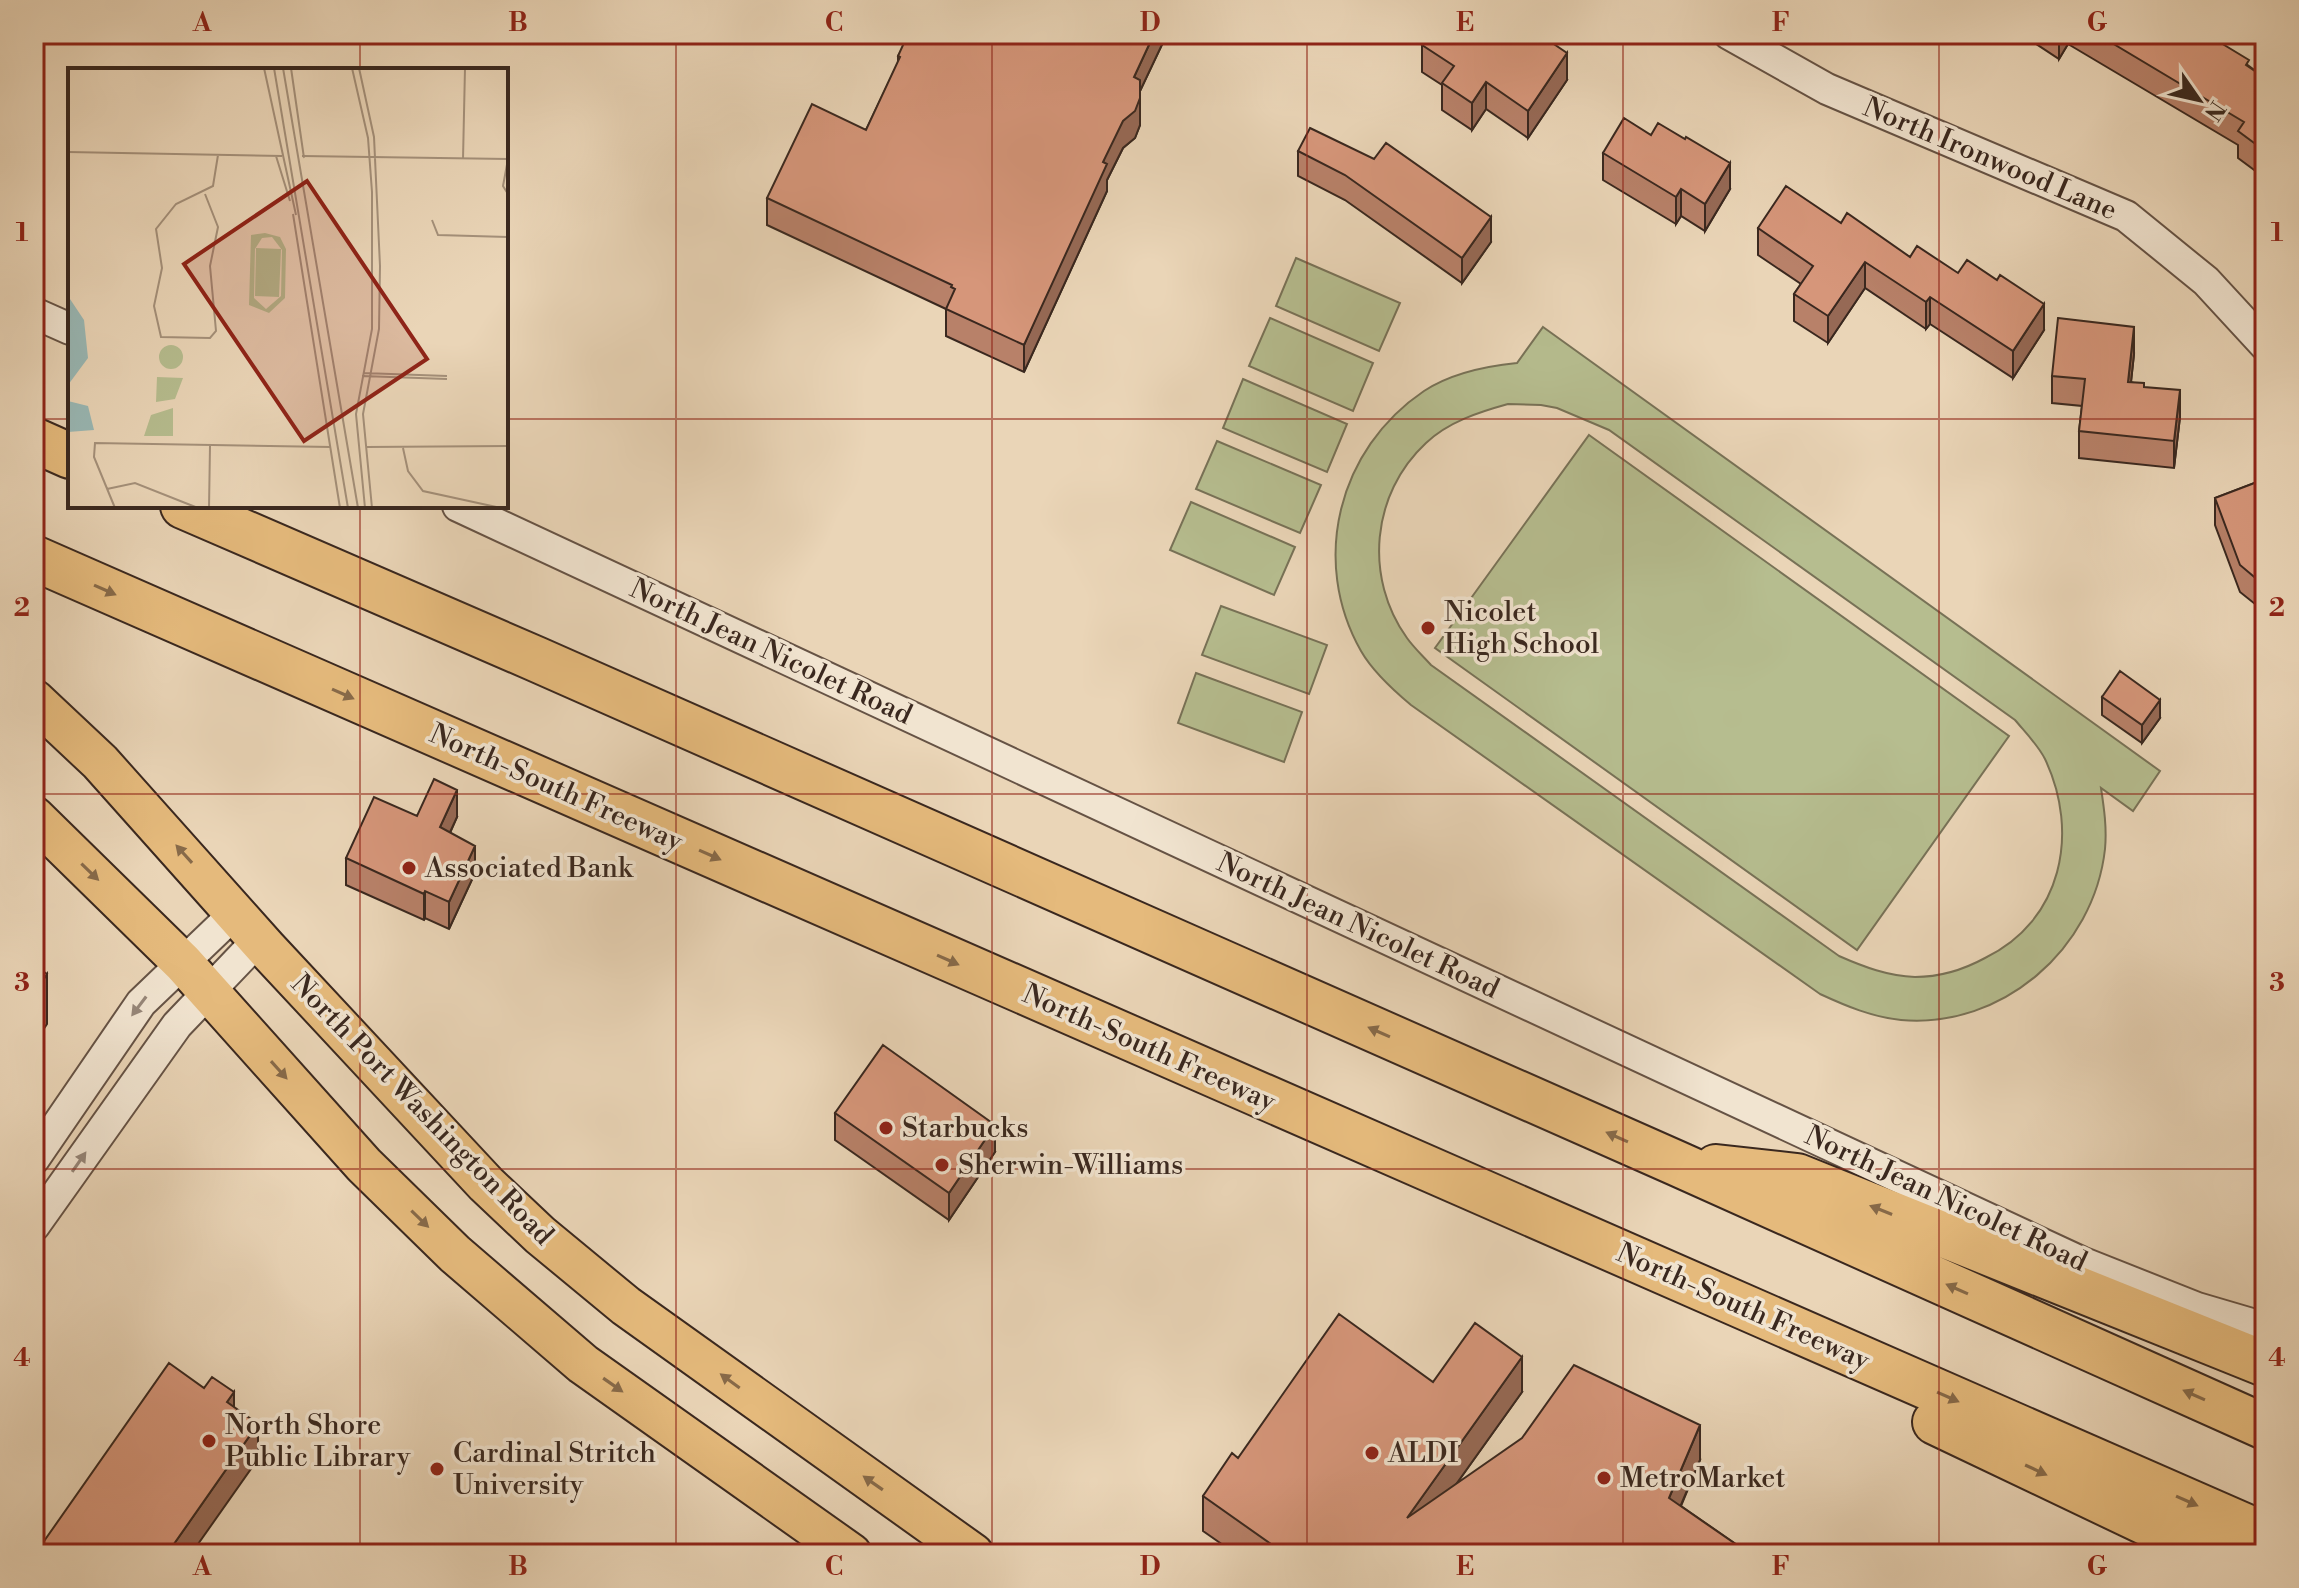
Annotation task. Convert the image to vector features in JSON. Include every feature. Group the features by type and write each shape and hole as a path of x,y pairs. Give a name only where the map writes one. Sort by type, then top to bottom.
{"highway":[{"path":"34,440 68,455"},
{"path":"188,508 1676,1163 2265,1427"},
{"name":"North-South Freeway","path":"34,558 2265,1535"},
{"path":"1676,1163 1797,1176 2265,1364"},
{"path":"1774,1321 1915,1413 2212,1554"}],"main road":[{"name":"North Port Washington Road","path":"34,700 100,762 486,1184 561,1253 626,1306 973,1554"},
{"path":"34,817 183,963 364,1165 455,1254 583,1364 851,1554"}],"street":[{"name":"North Ironwood Lane","path":"1729,34 1827,89 2126,216 2206,281 2265,345"},
{"path":"34,313 68,328"},
{"name":"North Jean Nicolet Road","path":"462,508 2068,1256 2197,1308 2265,1328"},
{"path":"34,1159 141,1003 183,963 247,926"},
{"path":"34,1226 177,1025 209,992 247,926"}],"green space":[{"path":"1296,258 1400,303 1379,351 1276,306"},
{"path":"1270,318 1373,363 1353,411 1249,366"},
{"path":"1543,327 2160,771 2133,811 2101,788 2106,841 2097,885 2083,919 2062,949 2037,975 2007,996 1974,1011 1938,1019 1901,1020 1880,1016 1820,994 1411,705 1377,673 1361,651 1346,616 1337,581 1336,544 1341,509 1353,475 1371,443 1395,415 1424,391 1469,372 1517,363","holes":["1508,404 1557,408 1609,430 2015,720 2042,754 2056,787 2062,845 2057,872 2047,898 2032,922 2011,942 1968,966 1925,977 1886,973 1839,956 1431,665 1413,645 1393,614 1384,589 1380,563 1384,511 1394,487 1426,443 1454,424"]},
{"path":"1243,379 1347,424 1327,472 1223,428"},
{"path":"1589,435 2009,736 1857,950 1435,648"},
{"path":"1217,441 1321,485 1300,533 1196,489"},
{"path":"1191,502 1295,547 1274,595 1170,550"},
{"path":"1221,606 1327,645 1309,694 1202,655"},
{"path":"1196,673 1302,712 1284,762 1178,723"}],"building":[{"path":"908,34 1154,34 1134,77 1140,80 1140,98 1135,111 1123,121 1103,162 1107,164 1024,345 946,309 955,289 952,285 767,198 812,104 866,130"},
{"path":"1430,34 1539,34 1567,53 1528,111 1486,82 1472,103 1442,83 1454,66 1422,45"},
{"path":"2097,34 2206,34 2249,60 2246,65 2265,78 2265,151 2238,131 2244,122"},
{"path":"1624,118 1651,135 1658,123 1730,163 1705,204 1681,189 1676,197 1603,153"},
{"path":"1310,128 1374,159 1386,143 1491,217 1462,258 1345,175 1298,151"},
{"path":"1786,186 1841,223 1847,213 1910,257 1917,246 1958,273 1967,260 1997,280 2000,275 2044,304 2013,351 1930,297 1926,302 1865,262 1828,316 1794,294 1813,266 1758,228"},
{"path":"2058,318 2134,327 2128,382 2144,383 2144,387 2180,390 2174,441 2079,431 2085,379 2052,376"},
{"path":"2265,479 2265,586 2240,565 2215,498"},
{"path":"2120,671 2160,700 2142,725 2102,697"},
{"name":"Associated Bank","path":"434,779 457,790 440,827 475,846 449,902 425,891 424,894 346,858 374,797 417,816"},
{"path":"34,965 47,974 34,994"},
{"path":"883,1045 995,1125 949,1193 835,1113"},
{"path":"1339,1314 1433,1382 1475,1323 1522,1357 1407,1518 1522,1438 1574,1365 1700,1425 1669,1498 1750,1554 1285,1554 1203,1496 1232,1453 1238,1458"},
{"path":"169,1363 204,1388 212,1377 234,1392 227,1402 258,1424 169,1551 173,1554 35,1554"}],"place":[{"name":"Nicolet High School","path":"1428,628"},
{"name":"Associated Bank","path":"409,868"},
{"name":"Starbucks","path":"886,1128"},
{"name":"Sherwin-Williams","path":"942,1165"},
{"name":"North Shore Public Library","path":"209,1441"},
{"name":"ALDI","path":"1372,1453"},
{"name":"Cardinal Stritch University","path":"437,1469"},
{"name":"MetroMarket","path":"1604,1478"}]}
